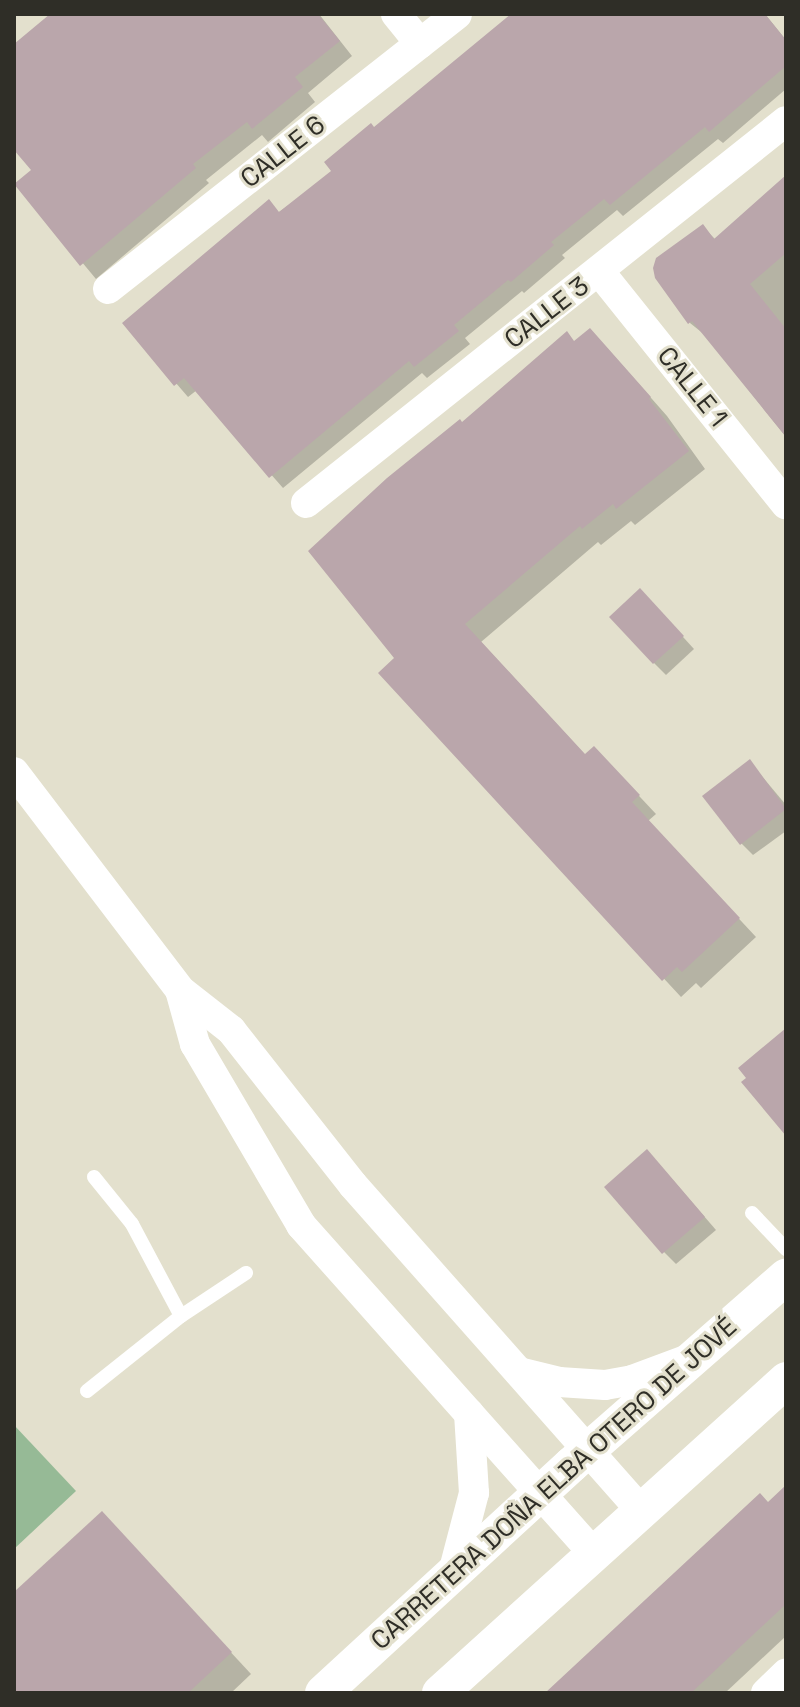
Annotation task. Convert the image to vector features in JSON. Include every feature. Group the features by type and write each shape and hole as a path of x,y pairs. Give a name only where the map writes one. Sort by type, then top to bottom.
{"street":[{"path":"396,14 420,44"},
{"name":"CALLE 6","path":"108,289 457,14"},
{"name":"CALLE 3","path":"306,503 786,121"},
{"name":"CALLE 1","path":"599,271 786,504"},
{"path":"14,772 180,990 231,1030 353,1185 641,1510"},
{"path":"180,990 195,1044 301,1225 593,1553"},
{"name":"CARRETERA DOÑA ELBA OTERO DE JOVÉ","path":"323,1693 540,1494 786,1277"},
{"path":"519,1372 559,1382 605,1385 632,1380 692,1358"},
{"path":"450,1690 593,1553 786,1380"},
{"path":"453,1573 474,1493 469,1413"},
{"path":"766,1693 786,1674"}],"lane":[{"path":"94,1177 132,1224 181,1316"},
{"path":"752,1213 786,1249"},
{"path":"87,1391 181,1316 246,1273"}],"green space":[{"path":"14,1425 76,1491 14,1549"}],"building":[{"path":"50,14 318,14 340,41 295,77 303,87 252,129 247,122 193,164 196,168 80,266 14,184 31,170 14,150 14,44"},
{"path":"511,14 765,14 786,40 786,66 709,132 705,127 610,205 604,199 551,242 554,245 511,282 508,280 454,325 459,331 414,367 409,361 269,478 184,378 174,386 122,323 269,199 279,212 331,171 324,162 371,123 374,127"},
{"path":"786,175 786,253 750,284 786,329 786,437 692,321 688,324 655,278 653,268 656,258 703,224 714,239"},
{"path":"590,328 651,397 649,399 689,451 616,509 613,504 582,529 580,526 465,624 585,754 594,746 640,795 632,802 740,918 682,972 677,967 662,981 378,673 394,658 308,551 387,478 460,419 462,422 567,331 574,341"},
{"path":"640,588 684,636 653,664 609,617"},
{"path":"750,759 786,809 740,845 702,796"},
{"path":"786,1028 786,1136 741,1082 746,1078 738,1068"},
{"path":"647,1149 705,1217 662,1254 604,1187"},
{"path":"786,1485 786,1604 691,1693 545,1693 760,1493 768,1502"},
{"path":"102,1511 232,1652 188,1693 14,1693 14,1592"}]}
